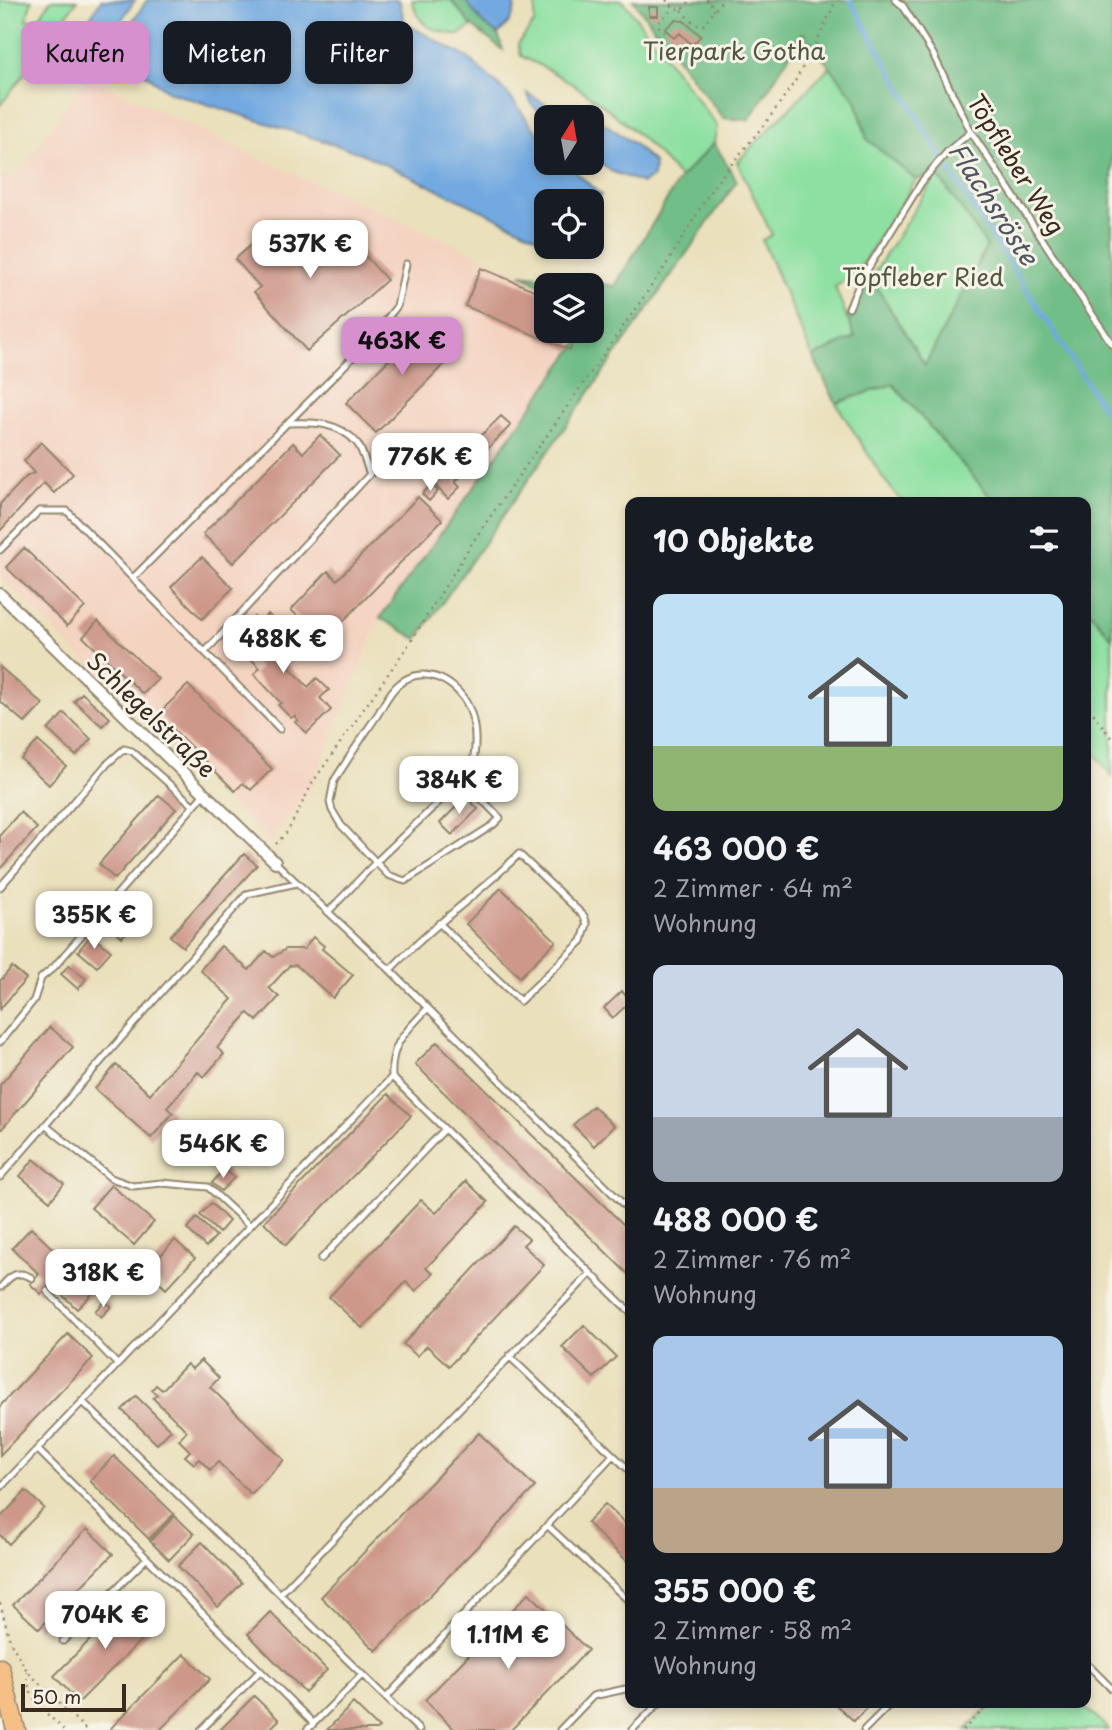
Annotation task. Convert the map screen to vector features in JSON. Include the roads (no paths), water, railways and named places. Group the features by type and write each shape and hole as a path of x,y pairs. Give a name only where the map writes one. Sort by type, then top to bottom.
{"main road":[{"path":"0,1668 16,1730"}],"street":[{"name":"Schlegelstraße","path":"0,594 271,858"}],"lane":[{"name":"Töpfleber Weg","path":"897,0 933,54 971,132 1112,344"},
{"path":"849,308 862,278 923,180 948,151 971,132"},
{"path":"133,578 372,338 397,306 406,264"},
{"path":"205,652 370,474 358,444 335,426 316,422 289,423"},
{"path":"0,550 39,511 67,511 280,729"},
{"path":"328,912 377,861 462,779 470,772 474,761 475,736 469,708 444,680 422,675 406,679 392,692 334,781 330,796 332,810 341,825 377,861 388,875 405,881 500,818 462,779"},
{"path":"0,887 107,764 124,749 132,751 194,806"},
{"path":"0,1042 34,1000 41,978 54,967 204,794"},
{"path":"390,970 415,944 439,923 489,883 519,854 584,916 587,923 582,941 520,1001 439,923"},
{"path":"271,858 390,970 625,1206"},
{"path":"0,1177 247,894 297,883"},
{"path":"0,1488 392,1077 393,1050 427,1009"},
{"path":"392,1077 625,1307"},
{"path":"45,1125 111,1178 123,1184 184,1184 208,1187 250,1226"},
{"path":"321,1259 444,1130"},
{"path":"1,1287 16,1273 32,1278"},
{"path":"280,1594 591,1273"},
{"path":"47,1291 117,1364"},
{"path":"509,1356 625,1466"},
{"path":"82,1401 419,1730"},
{"path":"37,1449 313,1723"},
{"path":"386,1698 613,1455"},
{"path":"547,1525 625,1597"},
{"path":"63,1641 147,1558"},
{"path":"1091,1667 1112,1689"},
{"path":"201,1730 260,1671"},
{"path":"307,1730 362,1675"},
{"path":"560,1730 593,1696 625,1689"},
{"path":"632,1730 654,1708"},
{"path":"864,1730 886,1708"}],"water":[{"path":"101,0 135,0 121,21 88,21"},
{"path":"147,0 399,0 404,21 305,21 305,84 413,84 413,27 468,58 507,93 534,128 534,175 579,175 594,189 534,189 534,235 361,153 169,92 149,77 149,21 133,21"},
{"path":"465,0 513,0 514,10 511,19 498,34 482,22"},
{"path":"527,93 547,105 534,107"},
{"path":"604,123 634,144 654,163 653,177 642,183 604,166"}],"waterway":[{"name":"Flachsröste","path":"850,0 939,154 1112,422"}],"park label":[{"name":"Tierpark Gotha","path":"734,50"},
{"name":"Töpfleber Ried","path":"923,276"}]}
